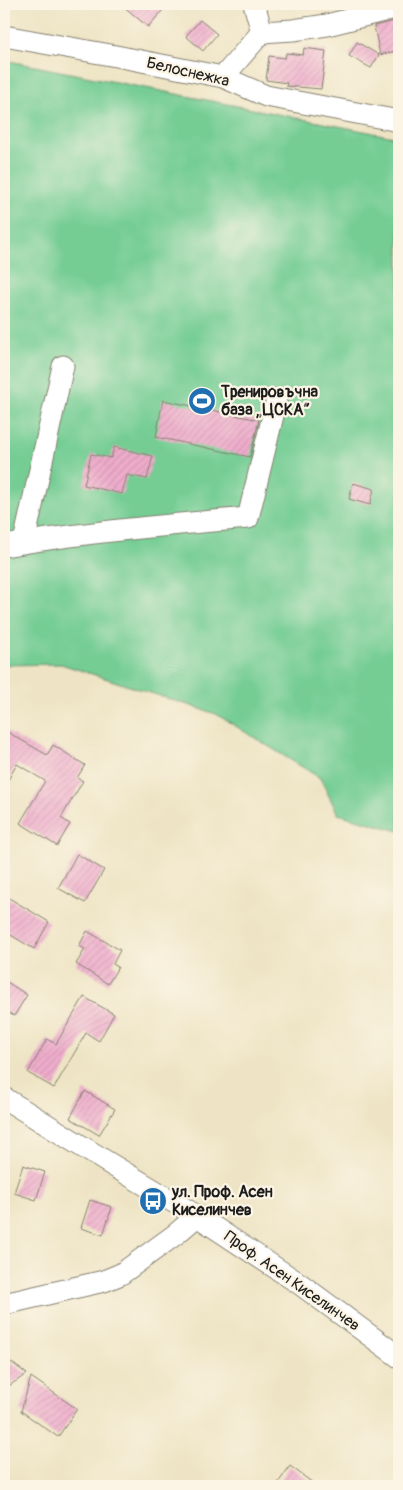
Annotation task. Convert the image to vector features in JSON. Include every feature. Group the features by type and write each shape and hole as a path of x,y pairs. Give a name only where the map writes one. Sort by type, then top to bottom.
{"street":[{"path":"254,4 262,32"},
{"path":"223,77 262,32 327,25 399,7"},
{"name":"Белоснежка","path":"4,36 223,77 266,96 399,121"},
{"path":"63,366 14,544 164,525 248,518 276,403"},
{"name":"Проф. Асен Киселинчев","path":"4,1098 197,1216 300,1284 399,1356"},
{"path":"4,1304 104,1281 121,1274 176,1234 197,1216"}],"green space":[{"name":"Тренировъчна база „ЦСКА“","path":"4,60 399,138 399,831 338,814 320,778 216,714 61,664 4,665"}],"building":[{"path":"121,4 168,4 148,27"},
{"path":"200,20 217,34 203,51 186,36"},
{"path":"399,20 399,50 380,55 374,26"},
{"path":"357,42 379,55 371,68 349,56"},
{"path":"304,48 326,51 321,89 286,86 287,83 266,80 269,56 285,58 286,53 303,55"},
{"path":"163,400 259,420 250,457 156,437"},
{"path":"114,447 153,456 147,479 127,475 122,494 84,485 91,454 111,458"},
{"path":"353,483 374,489 370,505 349,499"},
{"path":"4,730 47,755 53,745 85,765 77,778 83,781 61,818 70,824 57,846 20,823 45,781 17,764 4,787"},
{"path":"77,854 104,870 85,903 58,888"},
{"path":"4,895 49,922 34,949 4,931"},
{"path":"87,931 120,950 113,964 118,967 108,984 76,964 85,949 79,946"},
{"path":"4,980 27,995 14,1016 4,1010"},
{"path":"84,997 114,1014 99,1041 86,1033 54,1088 28,1073 47,1039 56,1044"},
{"path":"85,1091 115,1109 99,1135 70,1118"},
{"path":"23,1165 45,1172 36,1200 14,1193"},
{"path":"90,1200 112,1207 103,1235 81,1228"},
{"path":"4,1357 27,1374 4,1389"},
{"path":"31,1377 77,1409 58,1437 21,1411"},
{"path":"290,1466 317,1486 276,1486"}],"place":[{"name":"Тренировъчна база „ЦСКА“","path":"202,401"},
{"name":"ул. Проф. Асен Киселинчев","path":"153,1201"}]}
